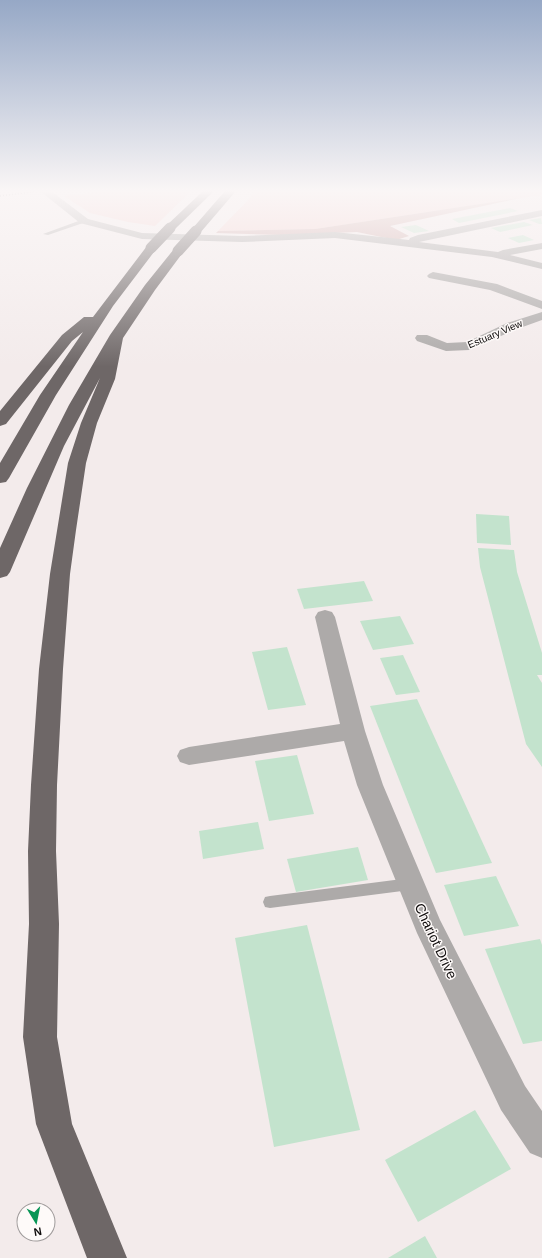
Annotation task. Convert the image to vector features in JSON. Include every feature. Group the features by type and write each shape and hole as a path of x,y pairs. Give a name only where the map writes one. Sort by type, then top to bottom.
{"highway":[{"path":"0,478 48,395 108,304 150,250"},
{"path":"0,572 28,504 60,438 117,335 179,250"},
{"path":"0,421 67,338 108,304"},
{"path":"107,1258 54,1124 40,1037 44,924 42,851 44,785 51,669 60,574 66,530 77,463 89,424 107,379 117,335"}],"street":[{"path":"459,250 492,254 542,266"},
{"path":"492,254 519,250"},
{"path":"433,276 493,287 542,305"},
{"name":"Estuary View","path":"446,347 469,346 512,326 542,316"},
{"name":"Estuary View","path":"422,338 468,357"},
{"name":"Chariot Drive","path":"326,617 353,730 370,785 410,884 427,924 513,1098 542,1141"},
{"path":"189,756 353,730"}],"lane":[{"path":"270,902 410,884"}],"building":[{"path":"476,514 509,516 511,545 477,543"},
{"path":"478,548 514,550 517,572 542,653 542,675 537,675 542,683 542,767 526,744 480,567"},
{"path":"364,581 373,601 304,609 297,589"},
{"path":"400,616 414,644 373,650 360,621"},
{"path":"287,647 306,705 268,710 252,652"},
{"path":"403,655 420,692 396,695 380,658"},
{"path":"417,699 492,863 436,873 370,706"},
{"path":"297,755 314,814 269,821 255,761"},
{"path":"258,822 264,849 203,859 199,831"},
{"path":"358,847 368,880 296,892 287,859"},
{"path":"496,876 519,926 464,936 444,885"},
{"path":"307,925 360,1130 274,1147 235,938"},
{"path":"540,939 542,945 542,1041 523,1044 485,949"},
{"path":"475,1110 511,1169 418,1222 385,1160"},
{"path":"425,1236 437,1258 388,1258"}]}
